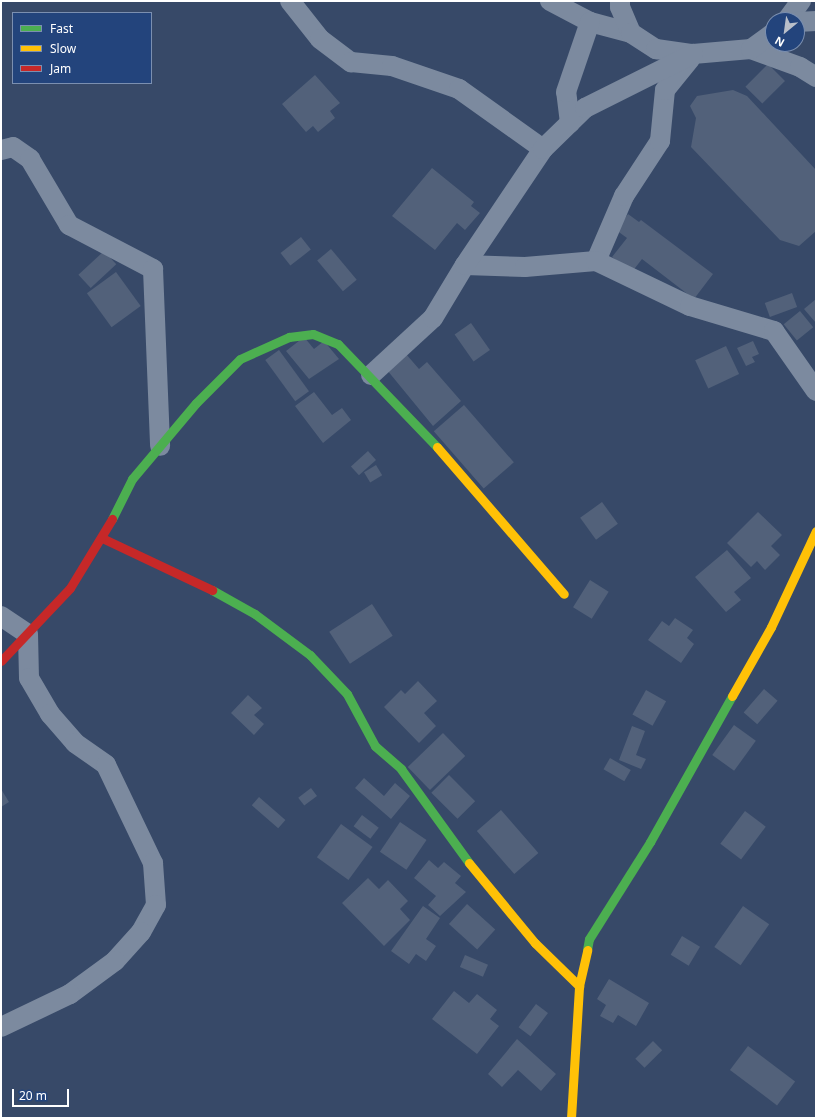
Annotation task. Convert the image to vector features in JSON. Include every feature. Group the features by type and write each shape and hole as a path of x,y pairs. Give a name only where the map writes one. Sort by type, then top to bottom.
{"street":[{"path":"290,1 320,39 351,62 392,66 459,89 543,149"},
{"path":"550,1 590,22 631,33 656,48 693,54 751,49 800,67 816,77"},
{"path":"620,1 631,33"},
{"path":"793,12 801,1"},
{"path":"805,21 816,20"},
{"path":"570,123 566,92 590,22"},
{"path":"751,49 765,39"},
{"path":"371,375 434,318 465,265 543,149 585,108 693,54"},
{"path":"596,261 624,196 660,141 665,90 693,54"},
{"path":"1,150 13,147 30,159 69,225 153,270 160,446"},
{"path":"465,265 525,267 596,261 690,306 774,331 816,391"},
{"path":"1,661 70,588 102,538 132,479 160,446 240,359 289,336 313,334 338,344 408,412 564,594"},
{"path":"571,1118 579,986 589,939 650,842 771,627 816,532"},
{"path":"102,538 181,572 256,614 310,655 347,694 375,746 401,769 461,854 535,943 579,986"},
{"path":"1,616 28,634"},
{"path":"1,1027 70,994 115,961 141,932 156,905 153,863 106,765 75,744 50,714 29,678 28,634"}],"building":[{"path":"768,64 785,81 762,104 745,87"},
{"path":"315,75 340,103 330,111 335,118 318,132 313,126 306,132 282,104"},
{"path":"733,90 747,96 816,170 816,231 799,246 780,240 691,147 696,118 690,106 697,96"},
{"path":"432,168 474,202 471,206 480,213 465,230 457,223 435,250 392,216"},
{"path":"628,214 639,222 641,220 713,274 694,299 642,259 632,272 612,257 627,238 616,230"},
{"path":"301,237 311,250 290,266 281,253"},
{"path":"331,249 357,280 343,291 317,261"},
{"path":"104,251 116,264 91,288 78,275"},
{"path":"116,272 141,306 112,327 87,293"},
{"path":"792,293 797,307 770,317 765,303"},
{"path":"816,299 816,323 804,309"},
{"path":"800,311 813,327 797,341 784,324"},
{"path":"471,323 490,350 474,362 455,334"},
{"path":"304,337 314,349 324,341 339,359 309,379 286,351"},
{"path":"753,341 759,354 752,357 755,362 746,366 737,348"},
{"path":"726,346 739,374 708,388 695,360"},
{"path":"279,350 309,391 295,401 265,360"},
{"path":"406,354 419,369 427,362 461,401 433,426 387,370"},
{"path":"314,392 332,415 342,408 351,420 323,443 295,406"},
{"path":"464,405 514,462 484,489 434,431"},
{"path":"368,451 376,460 359,475 351,466"},
{"path":"376,465 382,475 370,482 364,472"},
{"path":"602,502 618,524 596,540 580,518"},
{"path":"758,512 782,535 771,546 780,555 765,570 757,561 751,567 727,543"},
{"path":"727,550 751,578 734,592 741,600 726,612 695,577"},
{"path":"590,580 609,592 592,619 573,607"},
{"path":"372,604 393,636 350,664 329,632"},
{"path":"675,618 693,630 687,638 694,644 681,663 648,640 662,621 669,626"},
{"path":"418,681 437,701 424,713 436,726 419,743 384,707 401,690 405,694"},
{"path":"764,689 778,701 757,724 744,712"},
{"path":"646,690 666,701 653,726 632,714"},
{"path":"248,695 262,708 254,715 264,724 254,735 231,713"},
{"path":"734,725 756,741 734,771 712,755"},
{"path":"632,726 645,731 636,755 646,759 641,769 619,760"},
{"path":"443,733 465,756 430,790 408,767"},
{"path":"610,758 631,770 624,781 604,769"},
{"path":"449,775 475,801 457,819 431,793"},
{"path":"364,778 384,796 395,783 410,796 391,819 355,788"},
{"path":"311,788 317,796 304,806 298,798"},
{"path":"1,789 9,802 1,807"},
{"path":"259,797 285,820 278,828 252,805"},
{"path":"501,810 538,853 514,874 477,831"},
{"path":"745,811 766,827 741,859 720,844"},
{"path":"362,815 379,828 370,839 354,826"},
{"path":"400,822 427,840 406,870 380,852"},
{"path":"341,824 373,847 348,880 317,857"},
{"path":"429,860 438,868 444,862 461,876 455,883 466,892 440,916 428,905 436,896 414,878"},
{"path":"368,878 379,889 388,880 408,901 400,909 410,920 384,946 342,903"},
{"path":"467,904 495,929 477,949 449,924"},
{"path":"423,906 440,918 426,939 436,946 426,961 416,954 409,964 391,951"},
{"path":"743,906 769,924 741,965 714,947"},
{"path":"682,936 700,947 689,966 671,955"},
{"path":"465,955 488,965 483,977 460,967"},
{"path":"609,979 649,1003 636,1026 618,1015 613,1023 600,1016 606,1005 597,999"},
{"path":"454,991 469,1003 477,994 497,1010 490,1019 499,1026 477,1054 432,1019"},
{"path":"536,1004 548,1013 531,1036 519,1027"},
{"path":"517,1039 556,1074 541,1091 518,1070 502,1087 488,1074"},
{"path":"653,1041 662,1050 645,1068 635,1059"},
{"path":"748,1046 795,1082 777,1105 730,1070"}],"traffic: fast":[{"path":"112,519 132,479 196,403 240,359 289,337 313,334 338,344 437,447"},
{"path":"212,590 255,614 310,655 347,694 375,746 401,769 469,863"},
{"path":"587,950 589,939 650,842 732,696"}],"traffic: slow":[{"path":"437,447 564,594"},
{"path":"732,696 771,627 816,531"},
{"path":"469,863 535,943 579,986"},
{"path":"571,1118 579,986 587,950"}],"traffic: jam":[{"path":"1,661 70,588 112,519"},
{"path":"102,538 212,590"}]}
